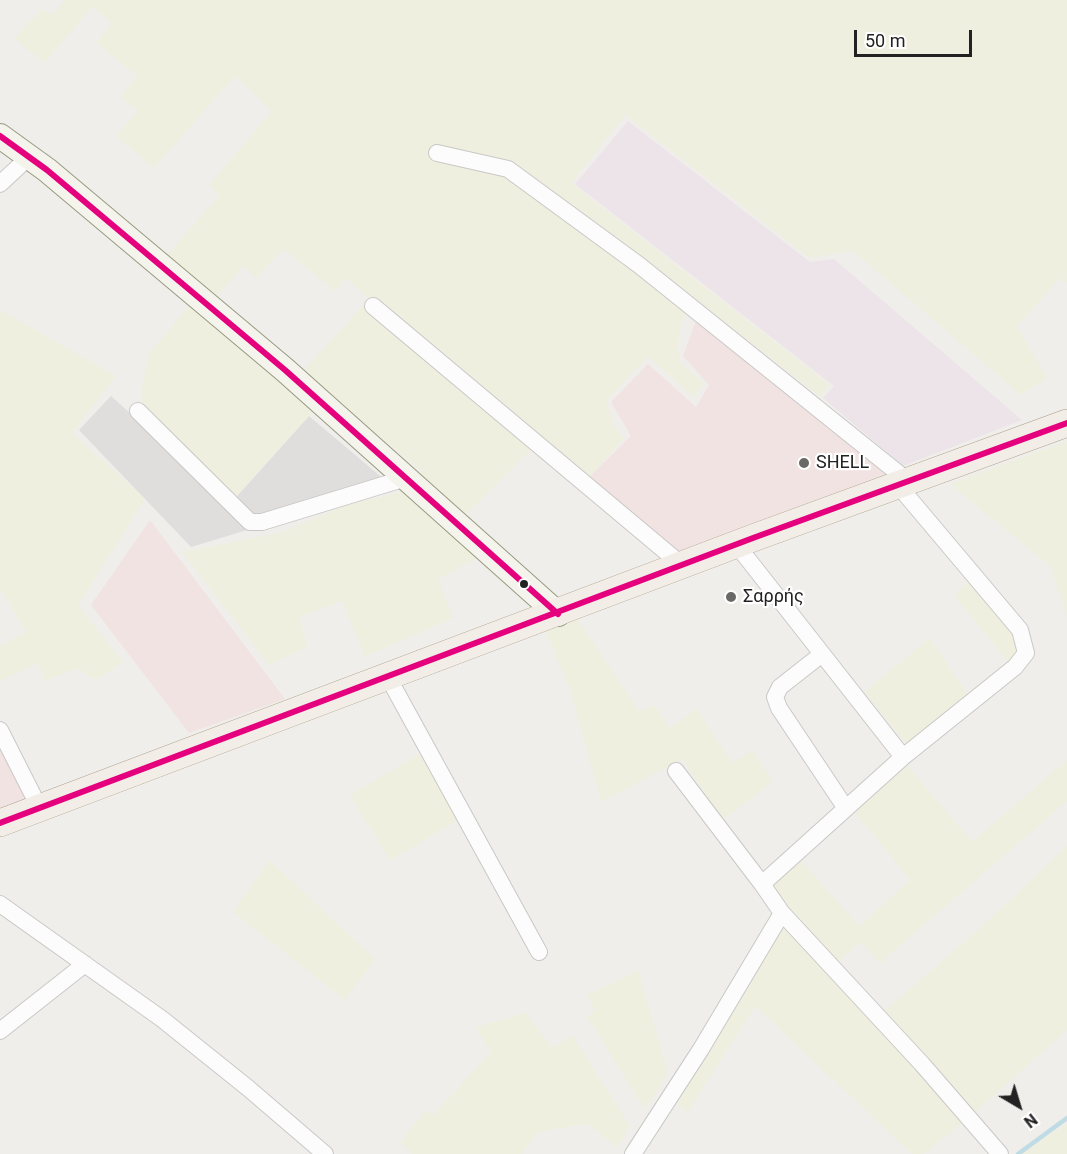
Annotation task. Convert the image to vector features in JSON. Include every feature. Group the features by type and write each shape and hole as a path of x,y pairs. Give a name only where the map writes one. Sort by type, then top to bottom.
{"main road":[{"path":"0,823 558,614 736,544 1067,423"}],"street":[{"path":"0,136 285,370 558,614"},
{"path":"437,153 507,169 639,265 902,483 1020,630 1026,653 1015,667 903,757 762,884"},
{"path":"0,184 29,158"},
{"path":"373,306 683,566"},
{"path":"138,411 250,522 262,522 406,478"},
{"path":"736,544 903,757"},
{"path":"822,654 780,687 775,697 779,708 845,807"},
{"path":"388,677 539,952"},
{"path":"0,730 39,807"},
{"path":"676,771 782,913 922,1064 999,1153"},
{"path":"0,904 179,1033 325,1154"},
{"path":"633,1154 701,1049 782,913"},
{"path":"0,1031 85,964"}],"shaded area":[{"path":"628,121 810,262 834,259 1022,420 903,466 823,398 834,386 575,184"},
{"path":"697,317 895,480 678,556 587,479 631,436 611,402 648,364 696,407 709,385 683,356"},
{"path":"111,396 230,504 309,416 392,486 191,547 79,430"},
{"path":"150,520 285,699 189,733 91,605"},
{"path":"0,738 34,798 0,810"}],"green space":[{"path":"65,0 1067,0 1067,283 1060,278 1017,326 1047,378 1021,395 853,251 809,258 625,115 571,183 830,385 820,397 695,299 681,323 678,345 680,363 704,383 694,397 648,356 606,401 615,428 624,438 586,481 537,443 452,529 479,557 438,579 453,618 364,657 342,601 300,617 307,647 269,665 182,552 283,532 346,505 405,491 422,471 328,395 235,497 146,424 141,392 149,353 204,289 166,256 220,195 209,185 272,111 235,76 154,168 116,136 138,111 120,97 137,76 96,43 113,23 92,7 44,63 14,38 42,9 52,15","holes":["283,249 335,291 347,278 369,299 301,373 215,298 244,266 256,278"]},
{"path":"0,310 116,376 72,433 145,499 78,605 123,662 96,680 77,668 45,681 37,663 0,681 0,646 26,632 2,591 0,592"},
{"path":"1067,441 1067,617 1050,566 950,484"},
{"path":"972,579 1014,630 1020,652 1010,664 954,595"},
{"path":"575,616 639,711 654,705 670,728 696,709 732,763 753,750 773,782 722,820 682,759 601,802 570,690 543,626"},
{"path":"930,638 969,697 908,746 864,692"},
{"path":"423,752 462,817 390,861 350,795"},
{"path":"1067,760 1067,801 880,963 860,942 830,970 882,1013 978,930 1067,846 1067,1030 974,1113 924,1154 912,1154 755,1006 687,1113 670,1097 782,918 771,887 776,879 800,859 859,926 910,880 853,810 906,764 972,842"},
{"path":"269,860 375,959 345,1000 233,912"},
{"path":"638,971 668,1072 645,1110 587,1017 595,1011 587,995"},
{"path":"526,1013 552,1048 572,1035 630,1126 617,1147 587,1124 538,1132 522,1154 412,1154 400,1142 426,1110 433,1115 491,1052 476,1027"},
{"path":"1067,1123 1067,1154 1022,1154"}],"waterway":[{"path":"1018,1154 1067,1118"}],"transit line":[{"path":"0,136 47,170 285,370 558,614"},
{"path":"0,823 753,538 1067,423"}],"place":[{"name":"SHELL","path":"804,463"},
{"name":"Σαρρής","path":"731,597"}]}
